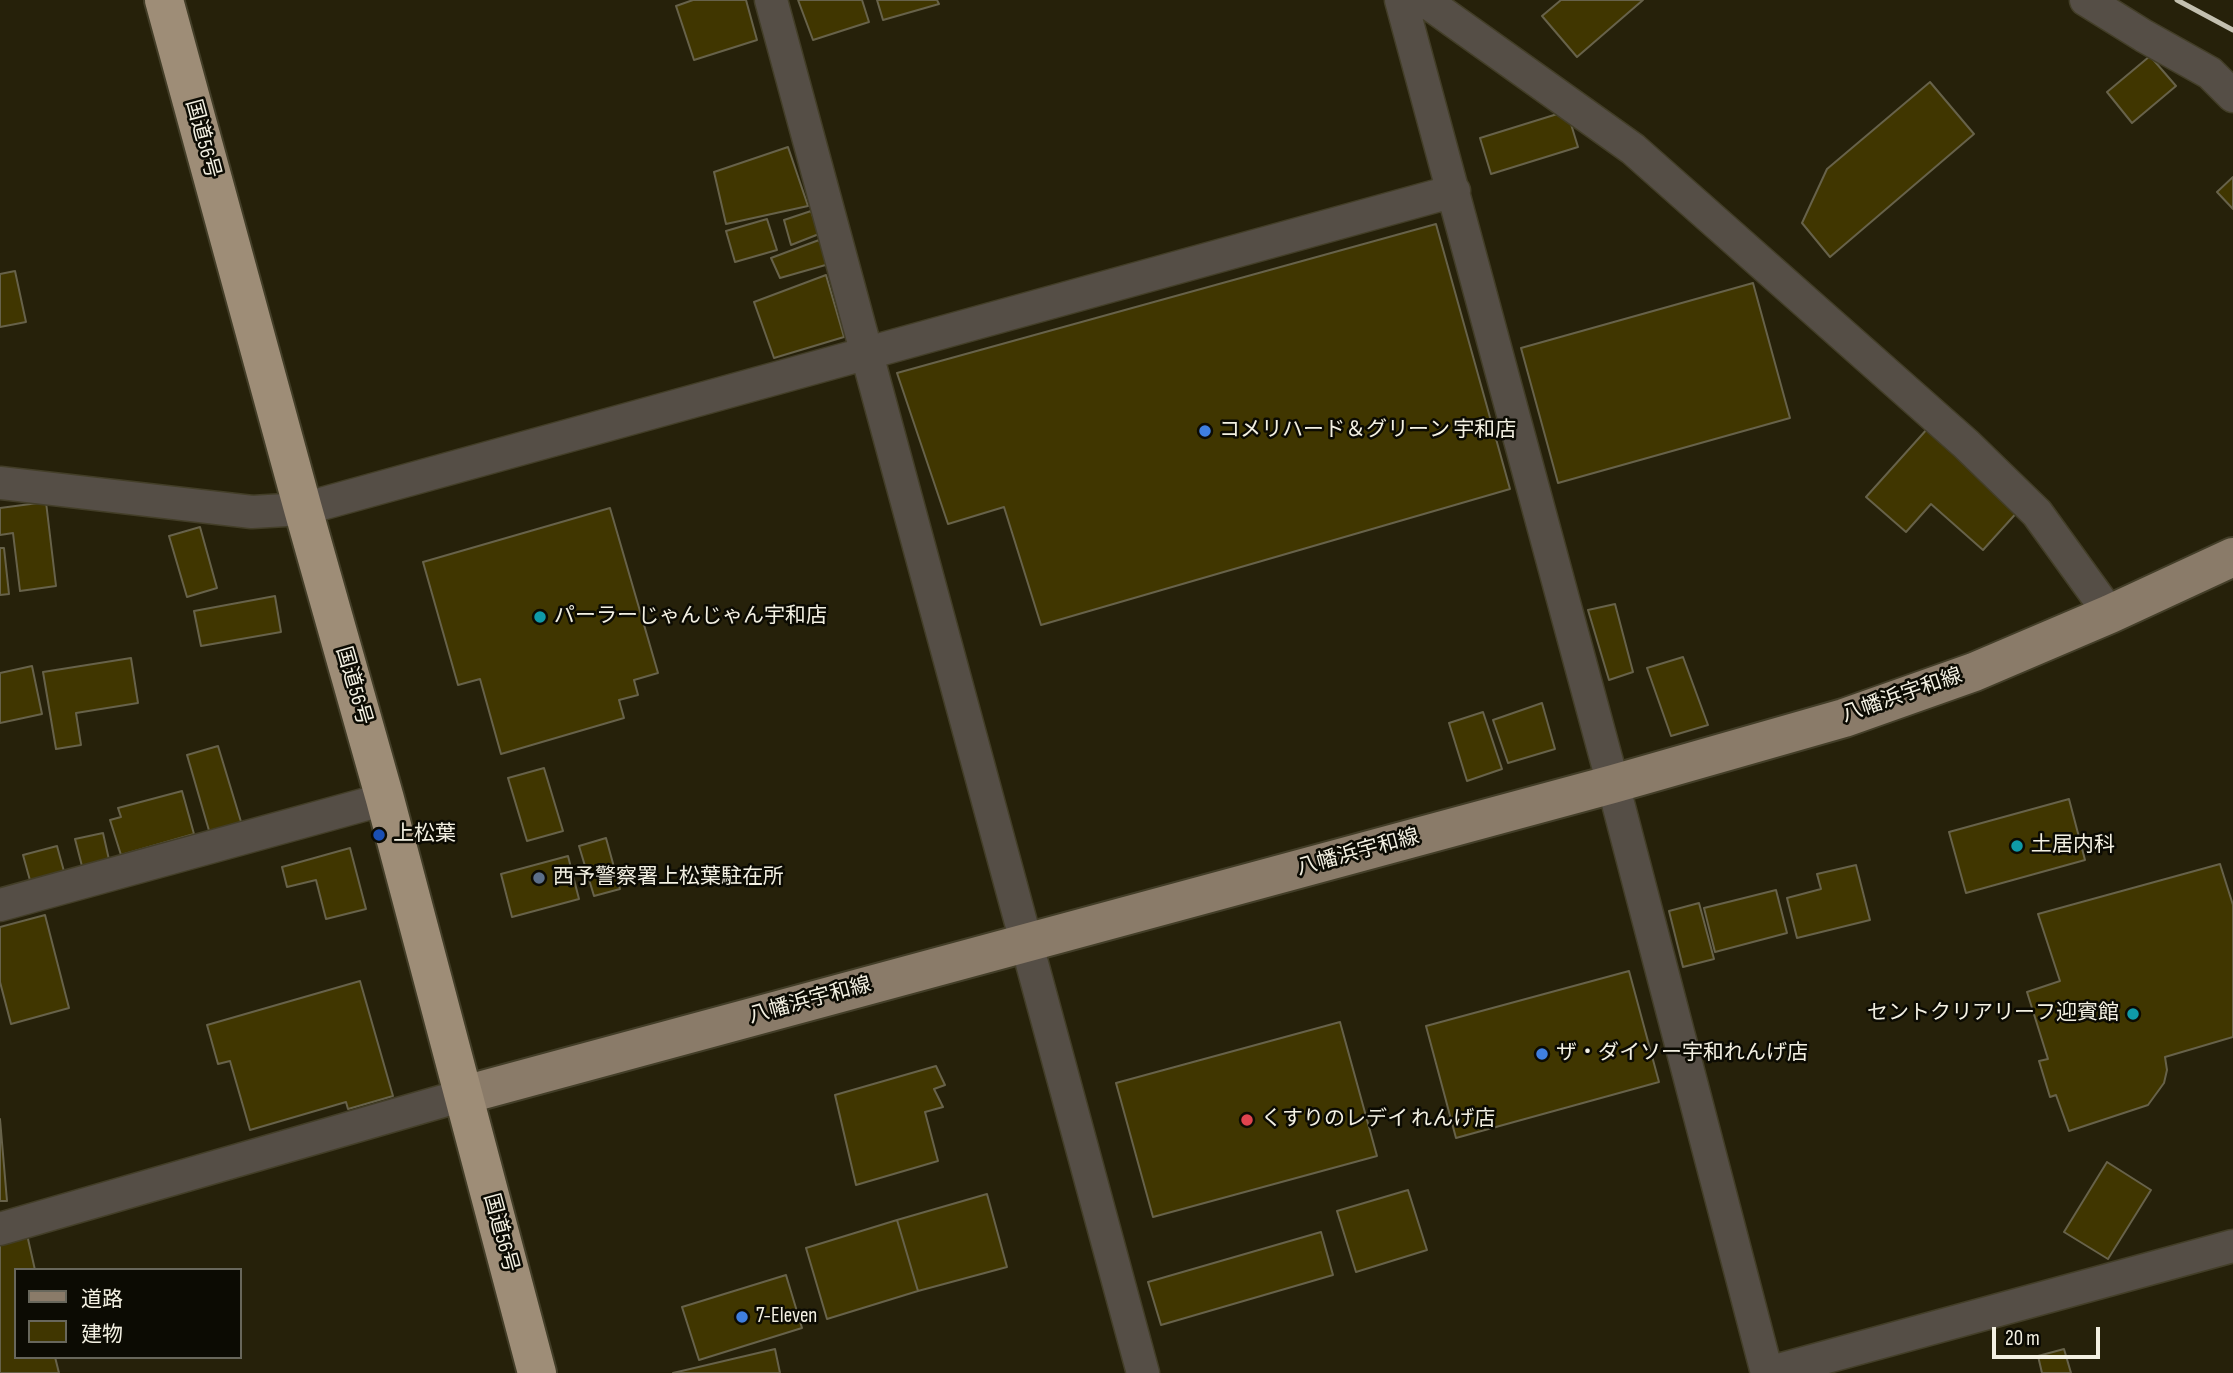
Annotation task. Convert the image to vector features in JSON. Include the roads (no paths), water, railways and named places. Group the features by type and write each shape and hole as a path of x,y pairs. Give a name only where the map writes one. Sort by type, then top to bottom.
{"highway":[{"name":"国道56号","path":"164,0 385,799 537,1373"}],"main road":[{"name":"八幡浜宇和線","path":"464,1095 1613,785 1843,718 1973,672 2110,614 2233,557"}],"street":[{"path":"771,0 1143,1373"},
{"path":"1401,0 1768,1373 2233,1246"},
{"path":"1417,0 1431,5 1633,149 1956,435 2037,513 2110,614"},
{"path":"2086,0 2210,73 2233,96"},
{"path":"0,483 252,512 303,509 1454,191"},
{"path":"0,905 385,799"},
{"path":"0,1229 464,1095"}],"railway":[{"path":"2177,0 2233,30"}],"place":[{"name":"コメリハード＆グリーン 宇和店","path":"1205,431"},
{"name":"パーラーじゃんじゃん宇和店","path":"540,617"},
{"name":"上松葉","path":"379,835"},
{"name":"土居内科","path":"2017,846"},
{"name":"西予警察署上松葉駐在所","path":"539,878"},
{"name":"セントクリアリーフ迎賓館","path":"2133,1014"},
{"name":"ザ・ダイソー宇和れんげ店","path":"1542,1054"},
{"name":"くすりのレデイ れんげ店","path":"1247,1120"},
{"name":"7-Eleven","path":"742,1317"}]}
